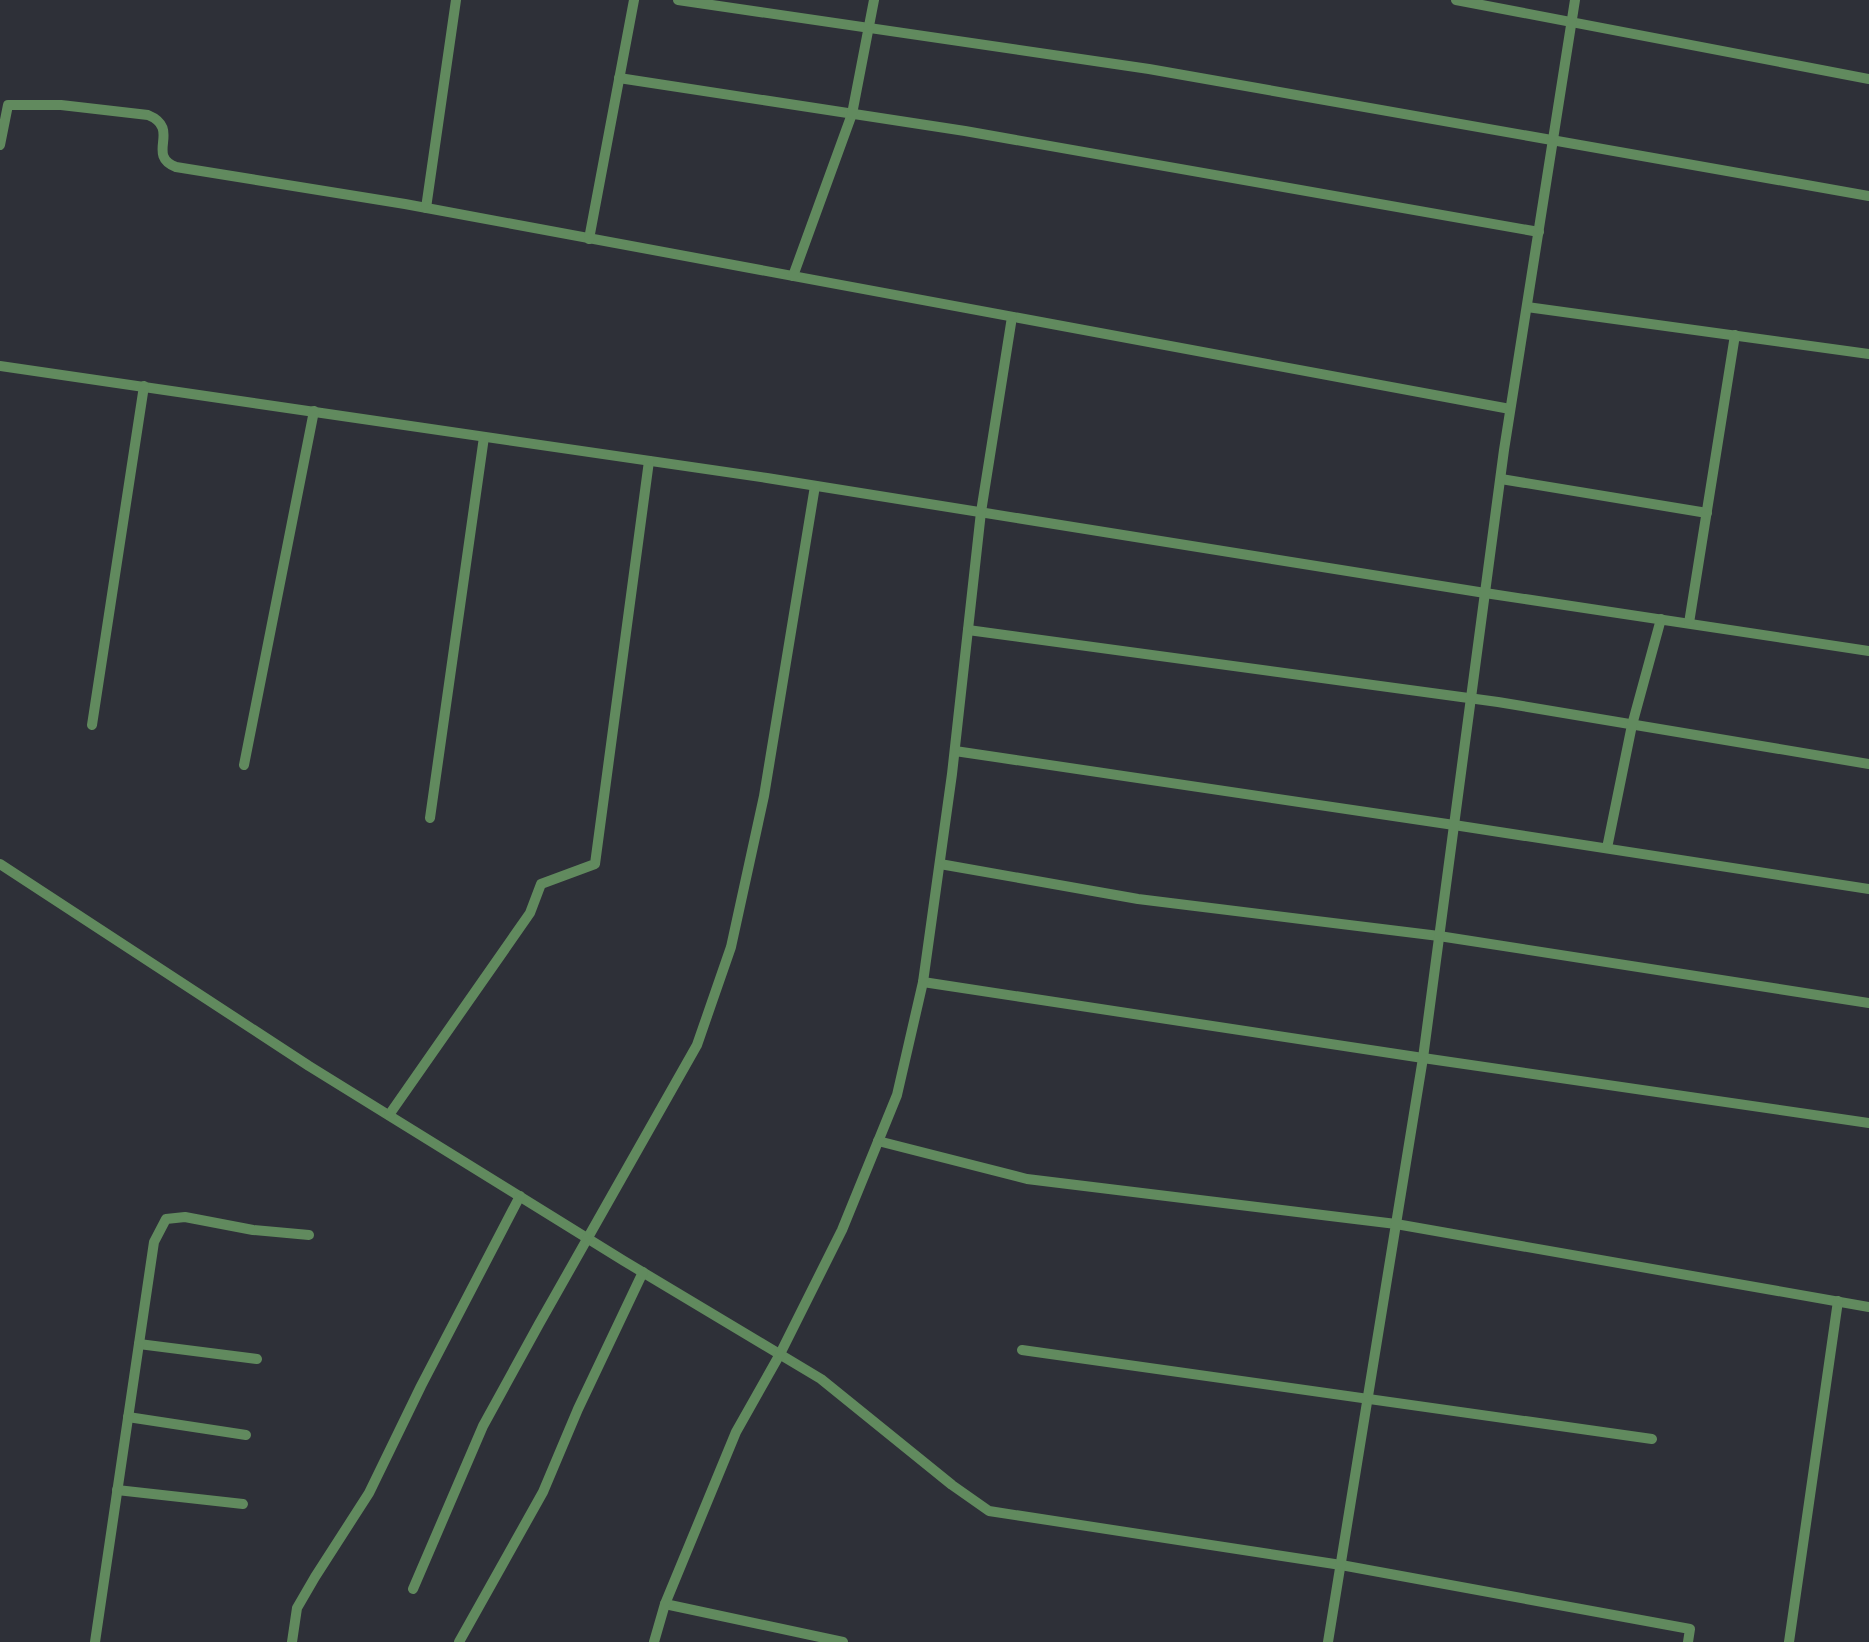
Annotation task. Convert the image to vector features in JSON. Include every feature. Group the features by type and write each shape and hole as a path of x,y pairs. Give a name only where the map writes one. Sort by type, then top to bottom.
{"street":[{"path":"426,208 456,0"},
{"path":"589,238 634,0"},
{"path":"678,0 1149,68 1869,196"},
{"path":"792,276 852,114 874,0"},
{"path":"1456,0 1869,79"},
{"path":"1328,1642 1423,1058 1510,409 1575,0"},
{"path":"619,78 975,133 1539,232"},
{"path":"0,145 4,105 61,105 148,115 160,121 164,130 162,154 164,160 176,167 426,208 1510,409"},
{"path":"1527,307 1869,354"},
{"path":"654,1642 665,1604 736,1432 780,1354 842,1230 897,1095 923,982 955,751 981,512 1012,317"},
{"path":"1689,623 1735,335"},
{"path":"0,366 815,486 1485,593 1869,651"},
{"path":"92,724 144,386"},
{"path":"244,765 314,412"},
{"path":"430,818 484,437"},
{"path":"389,1115 530,913 541,884 595,864 649,461"},
{"path":"1501,479 1707,513"},
{"path":"413,1589 483,1426 697,1045 732,947 764,796 815,486"},
{"path":"1607,848 1632,725 1662,619"},
{"path":"968,630 1471,700 1498,702 1869,764"},
{"path":"955,751 1869,889"},
{"path":"0,864 301,1060 588,1239 821,1379 952,1485 989,1512 1341,1565 1690,1629 1688,1642"},
{"path":"940,864 1138,899 1439,936 1869,1003"},
{"path":"923,982 1869,1123"},
{"path":"878,1141 1027,1179 1396,1224 1869,1307"},
{"path":"292,1642 297,1608 370,1493 421,1386 520,1196"},
{"path":"95,1642 154,1242 166,1220 185,1217 253,1230 309,1236"},
{"path":"458,1642 543,1492 578,1409 643,1272"},
{"path":"1789,1642 1838,1301"},
{"path":"139,1344 257,1359"},
{"path":"1022,1350 1652,1439"},
{"path":"128,1417 246,1435"},
{"path":"117,1490 244,1504"},
{"path":"665,1604 843,1642"}]}
